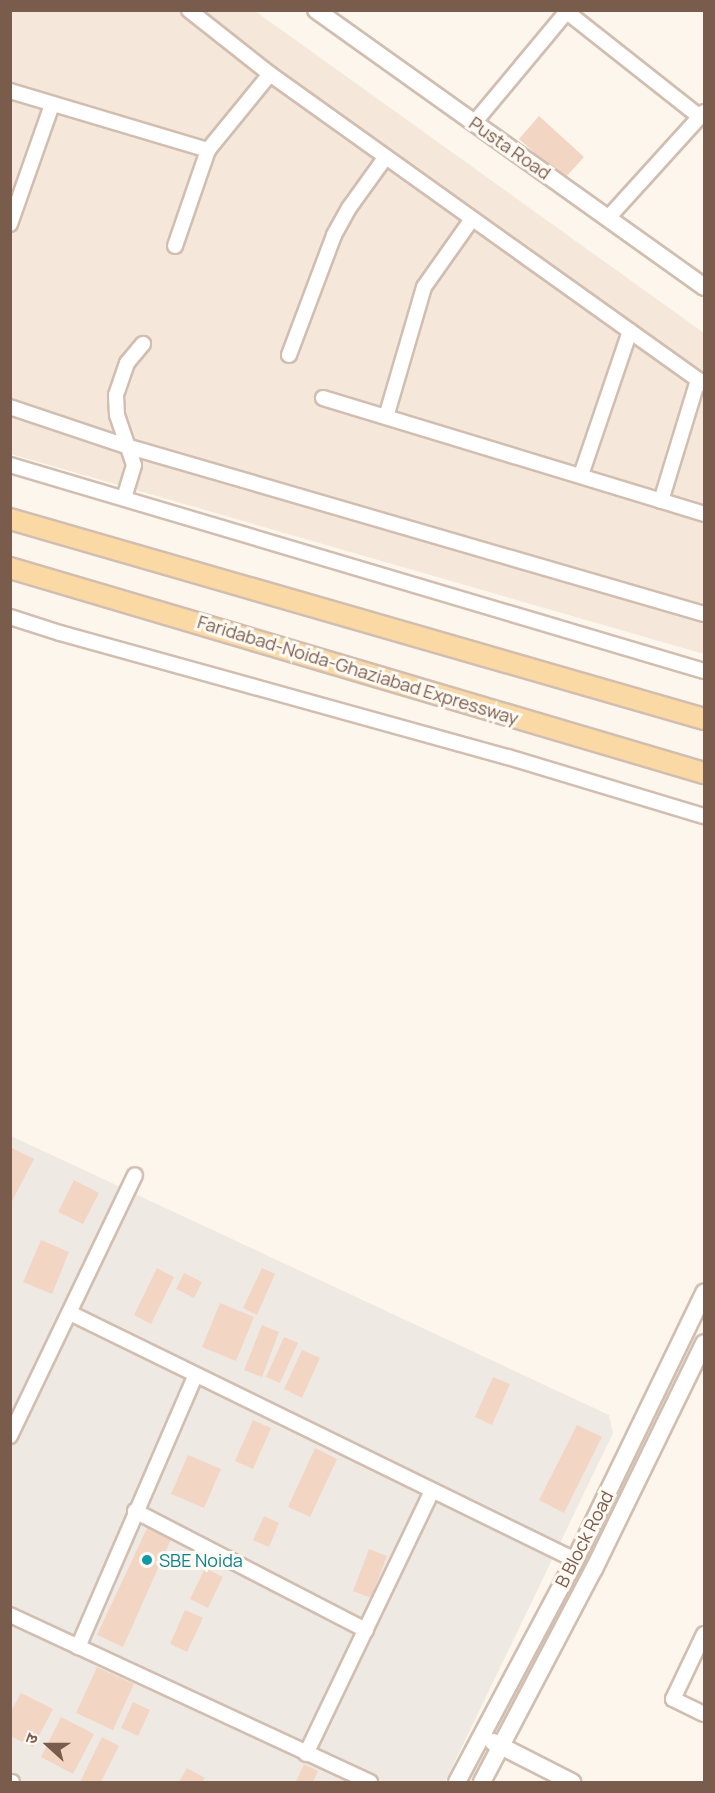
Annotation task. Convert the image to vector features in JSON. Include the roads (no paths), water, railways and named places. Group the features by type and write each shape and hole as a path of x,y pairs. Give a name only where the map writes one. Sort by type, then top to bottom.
{"main road":[{"path":"10,519 705,719"},
{"name":"Faridabad-Noida-Ghaziabad Expressway","path":"10,568 705,773"}],"street":[{"path":"189,10 270,74 701,382 662,501"},
{"name":"Pusta Road","path":"316,10 705,286"},
{"path":"474,123 568,11 702,114 608,218"},
{"path":"175,246 208,150 270,74"},
{"path":"10,91 208,150"},
{"path":"11,224 52,105"},
{"path":"289,355 334,235 349,208 386,158"},
{"path":"386,417 424,287 472,219"},
{"path":"581,475 630,332"},
{"path":"124,498 134,465 117,415 116,395 126,363 143,344"},
{"path":"323,398 705,514"},
{"path":"10,407 126,446 705,614"},
{"path":"10,465 705,671"},
{"path":"10,617 60,633 508,757 705,816"},
{"path":"10,1436 135,1175"},
{"name":"B Block Road","path":"460,1775 574,1560 705,1293"},
{"path":"70,1313 574,1560"},
{"name":"B Block Road","path":"487,1781 705,1343"},
{"path":"78,1647 195,1376"},
{"path":"306,1754 432,1491"},
{"path":"135,1511 366,1630"},
{"path":"10,1616 370,1782"},
{"path":"705,1634 673,1699 705,1714"},
{"path":"482,1736 572,1782"},
{"path":"460,1775 487,1781"}],"place":[{"name":"SBE Noida","path":"147,1560"}]}
